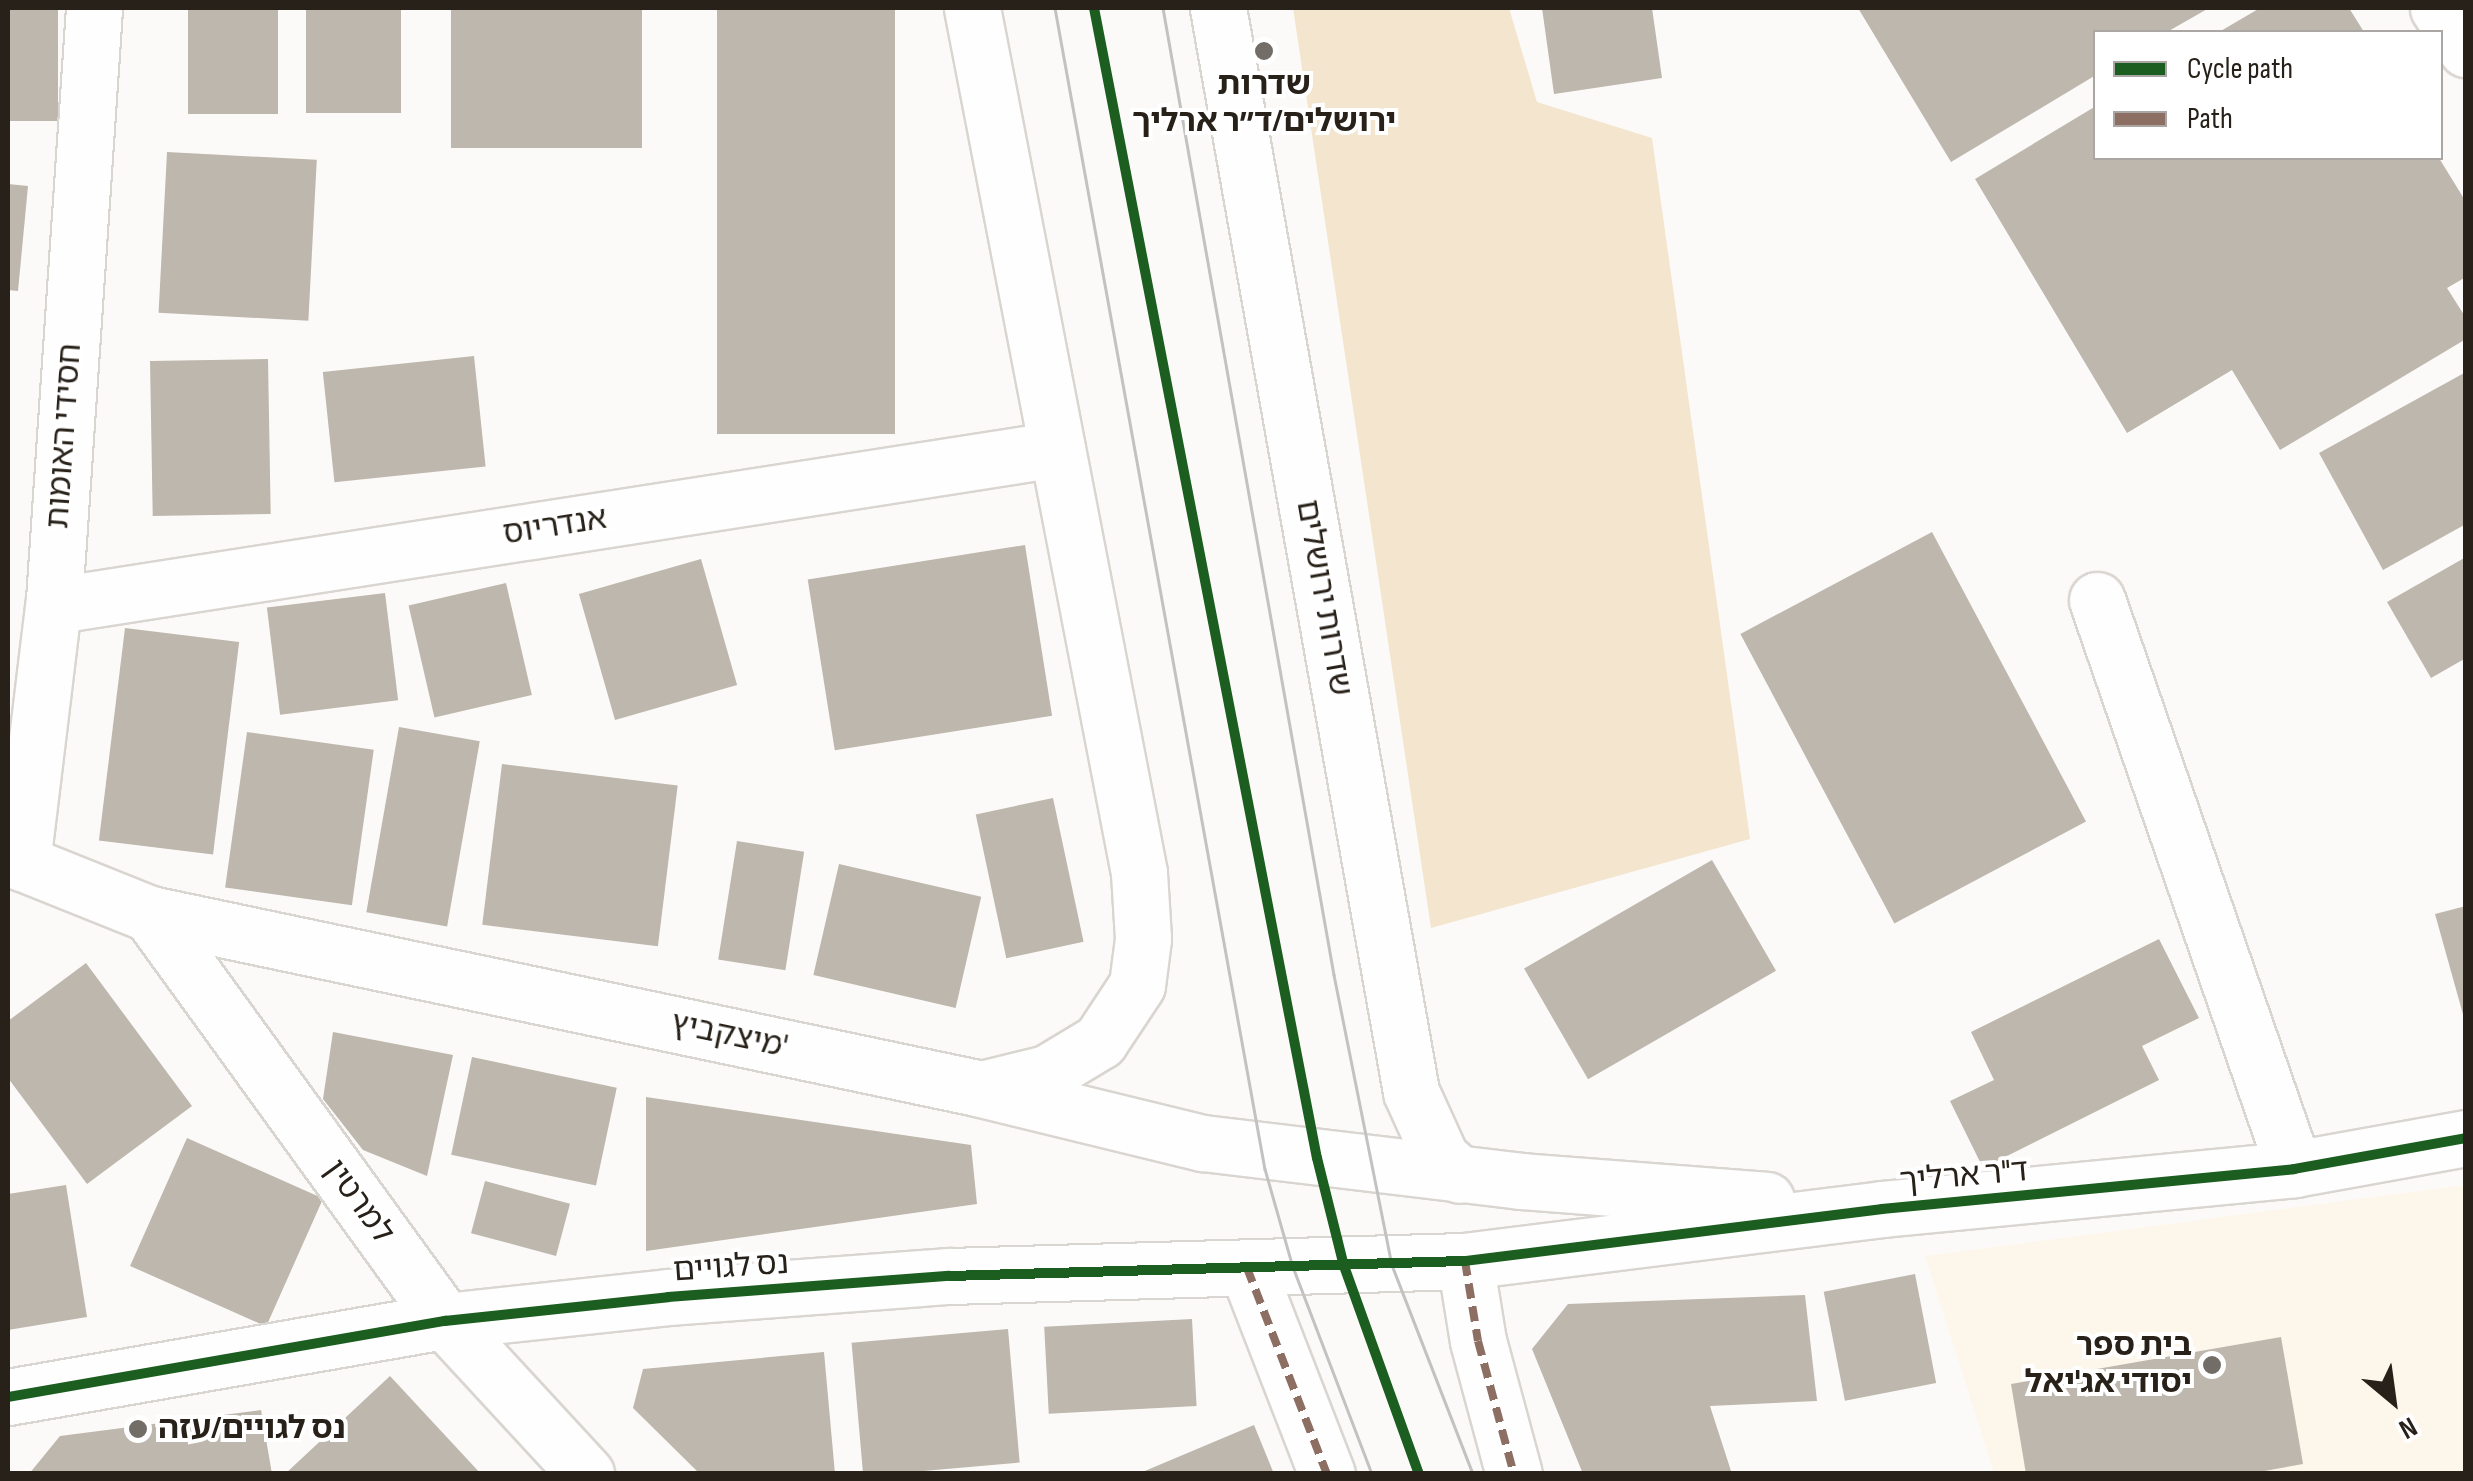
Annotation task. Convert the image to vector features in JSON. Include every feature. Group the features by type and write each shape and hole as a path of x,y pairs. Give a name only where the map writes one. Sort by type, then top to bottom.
{"street":[{"name":"חסידי האומות","path":"15,860 54,600 94,8"},
{"path":"972,8 1138,873 1143,939 1137,986 1100,1041 1047,1073 977,1088"},
{"name":"שדרות ירושלים","path":"1218,8 1411,1092 1423,1128 1460,1174"},
{"path":"2438,8 2466,49"},
{"name":"אנדריוס","path":"54,600 62,604 1057,449"},
{"path":"2096,600 2294,1169"},
{"name":"מיצקביץ'","path":"15,860 150,914 977,1088 1203,1143 1460,1174"},
{"name":"למרטין","path":"150,914 444,1321 586,1474"},
{"name":"ד\"ר ארליך","path":"1465,1261 1882,1210 2294,1169 2466,1138"},
{"name":"ד\"ר ארליך","path":"1460,1174 1882,1210"},
{"path":"1465,1261 1478,1341 1514,1474"},
{"name":"נס לגויים","path":"8,1397 444,1321 949,1276 1465,1261"},
{"path":"1247,1268 1327,1474"}],"shaded area":[{"path":"1293,8 1509,8 1537,102 1652,138 1750,839 1431,928"},
{"name":"בית ספר יסודי אג'יאל","path":"2465,1185 2465,1473 1994,1473 1925,1256"}],"building":[{"path":"8,8 58,8 58,121 8,121"},
{"path":"188,8 278,8 278,114 188,114"},
{"path":"306,8 401,8 401,113 306,113"},
{"path":"451,8 642,8 642,148 451,148"},
{"path":"717,8 895,8 895,434 717,434"},
{"path":"1542,8 1652,8 1662,78 1554,94"},
{"path":"1858,8 2209,8 2170,30 2093,30 2093,77 1951,162"},
{"path":"2260,8 2349,8 2363,30 2222,30"},
{"path":"2093,108 2093,160 2440,160 2466,202 2466,277 2447,288 2466,318 2466,339 2280,450 2232,370 2127,433 1975,179"},
{"path":"167,152 317,160 308,321 159,313"},
{"path":"8,184 28,186 18,291 8,290"},
{"path":"474,356 486,466 334,482 323,372"},
{"path":"268,359 271,514 153,516 150,361"},
{"path":"2466,372 2466,524 2383,570 2319,453"},
{"path":"1932,532 2086,822 1894,923 1740,634"},
{"path":"1025,545 1052,716 835,750 808,579"},
{"path":"2466,557 2466,658 2431,678 2387,602"},
{"path":"701,559 737,685 615,720 579,594"},
{"path":"506,583 532,695 434,718 409,605"},
{"path":"385,593 398,700 280,715 267,608"},
{"path":"125,628 239,642 213,854 99,840"},
{"path":"399,727 480,741 447,926 366,912"},
{"path":"247,732 374,750 352,905 225,887"},
{"path":"502,764 678,786 658,946 482,925"},
{"path":"1053,798 1084,942 1006,958 976,814"},
{"path":"737,841 804,852 785,970 718,960"},
{"path":"1712,860 1776,971 1588,1079 1524,968"},
{"path":"839,864 981,897 956,1008 813,975"},
{"path":"2466,906 2466,1018 2464,1018 2435,914"},
{"path":"2159,939 2199,1018 2142,1046 2159,1080 1983,1168 1950,1101 1994,1080 1971,1032"},
{"path":"86,963 192,1106 87,1184 8,1078 8,1021"},
{"path":"333,1032 453,1055 427,1176 363,1150 323,1099"},
{"path":"472,1057 617,1088 596,1186 451,1155"},
{"path":"646,1097 971,1145 977,1204 646,1251"},
{"path":"187,1138 323,1199 266,1327 130,1266"},
{"path":"485,1181 570,1204 556,1256 471,1233"},
{"path":"66,1185 87,1317 8,1330 8,1194"},
{"path":"1915,1274 1936,1383 1845,1401 1824,1292"},
{"path":"1805,1295 1817,1401 1710,1406 1732,1474 1583,1474 1532,1349 1568,1304"},
{"path":"1192,1319 1197,1406 1049,1414 1044,1327"},
{"path":"1008,1329 1020,1462 863,1474 852,1343"},
{"path":"2281,1337 2303,1464 2248,1474 2026,1474 2011,1384"},
{"path":"824,1352 835,1474 700,1474 633,1408 643,1369"},
{"path":"390,1376 481,1474 285,1474"},
{"path":"261,1410 272,1474 29,1474 60,1436"},
{"path":"1254,1425 1274,1474 1140,1474 1140,1473"}],"tram line":[{"path":"1055,8 1265,1169 1293,1267 1372,1474"},
{"path":"1163,8 1334,975 1392,1265 1473,1474"}],"marked path":[{"path":"1465,1261 1478,1341 1514,1474"},
{"path":"1247,1268 1327,1474"}],"cycle path":[{"path":"1094,8 1317,1158 1344,1266 1419,1474"},
{"path":"8,1397 445,1321 668,1297 949,1276 1465,1261 1882,1209 2294,1169 2466,1138"}],"place":[{"name":"שדרות ירושלים/ד״ר ארליך","path":"1264,51"},
{"name":"בית ספר יסודי אג'יאל","path":"2212,1365"},
{"name":"נס לגויים/עזה","path":"138,1429"}]}
